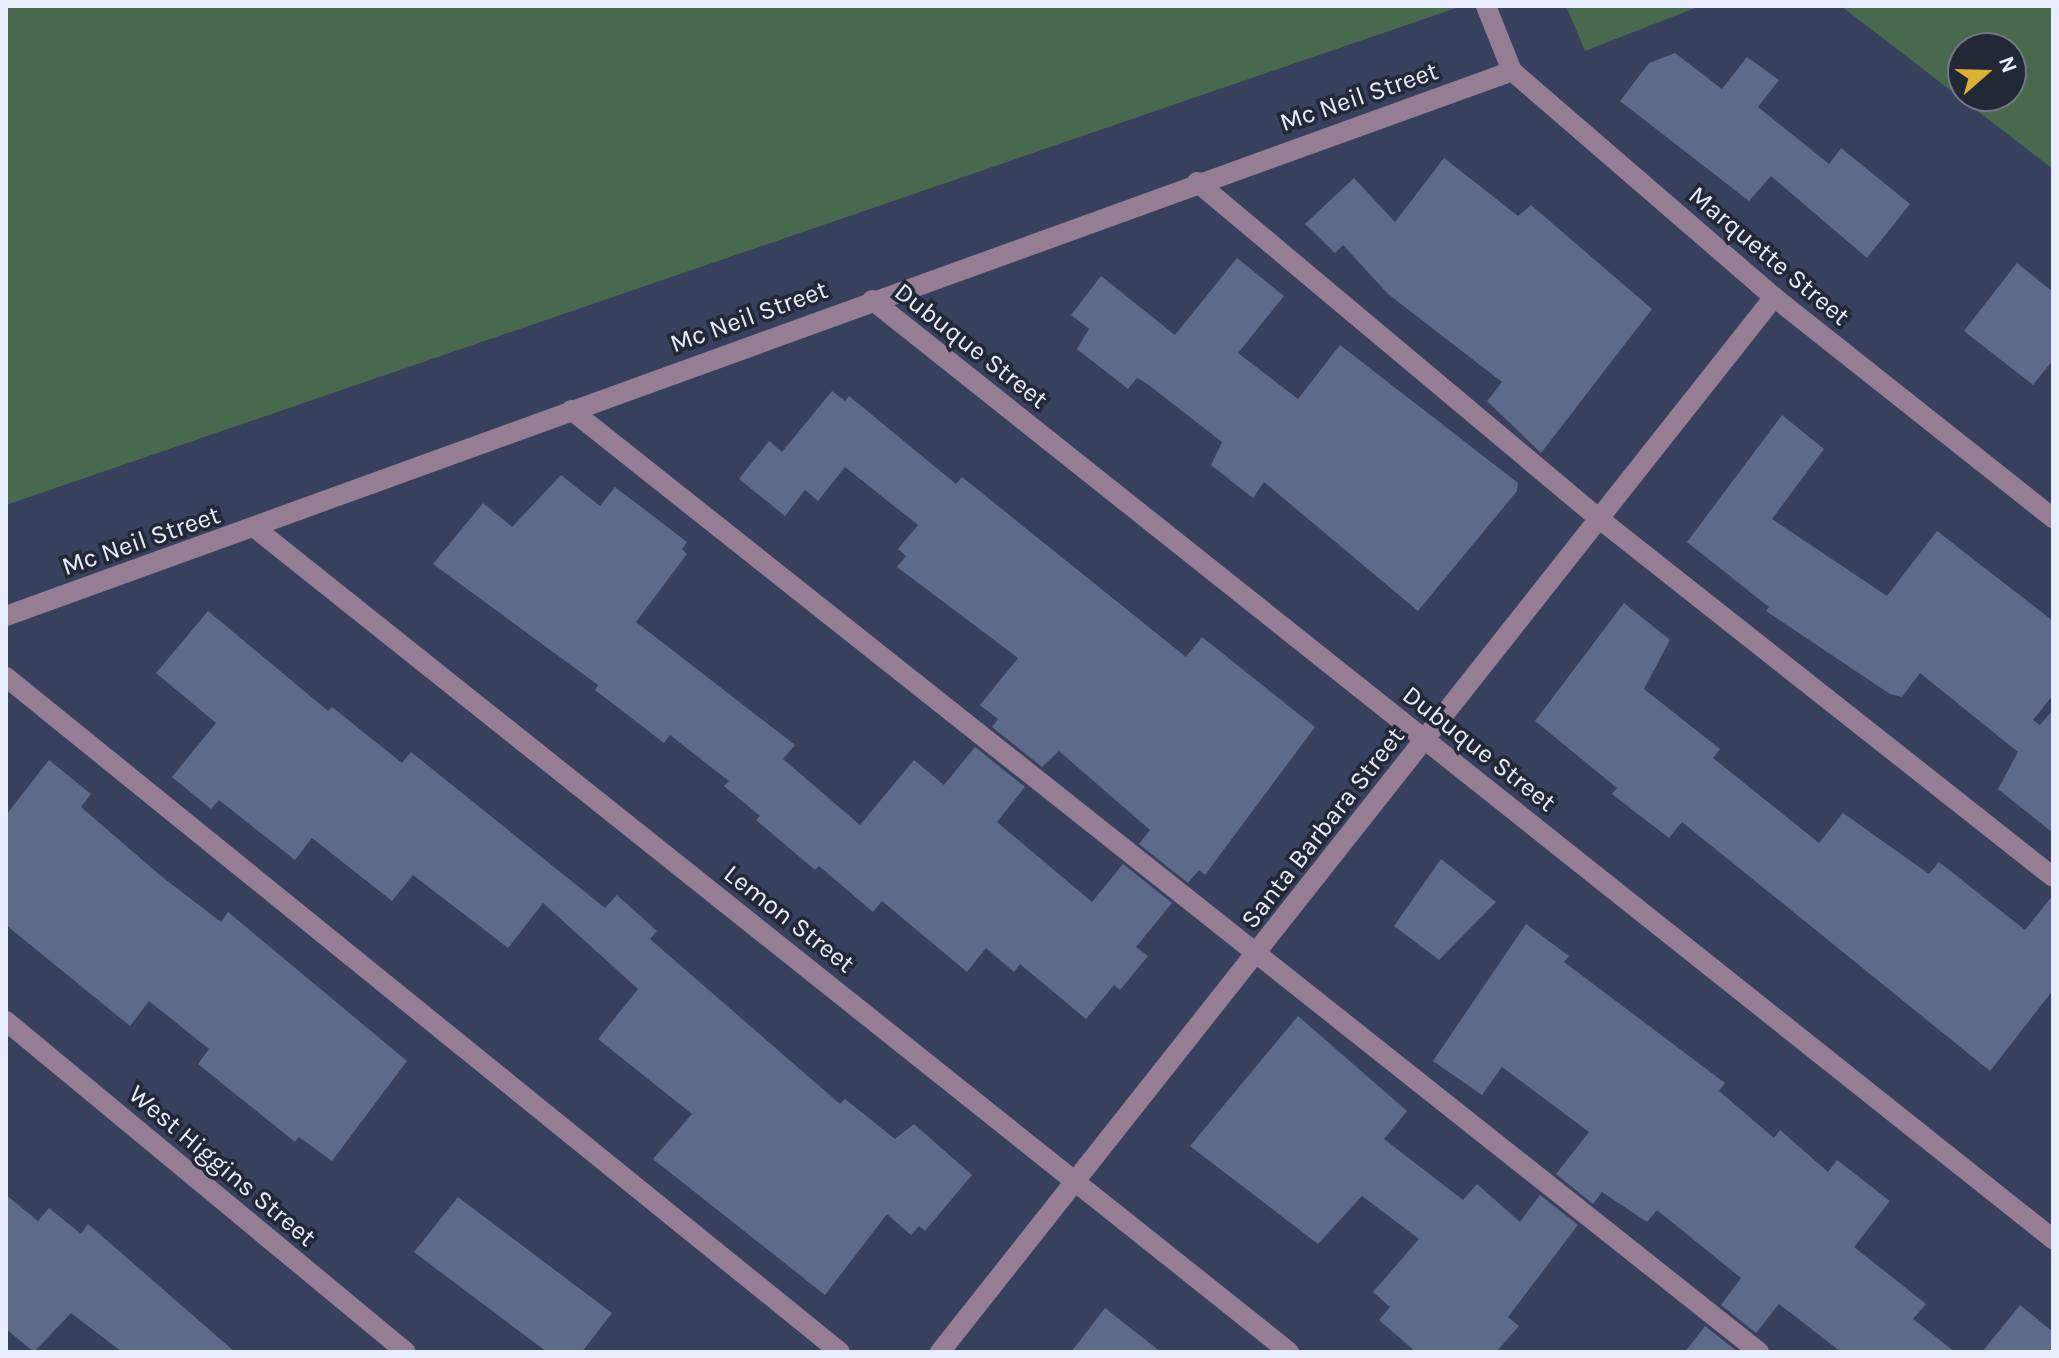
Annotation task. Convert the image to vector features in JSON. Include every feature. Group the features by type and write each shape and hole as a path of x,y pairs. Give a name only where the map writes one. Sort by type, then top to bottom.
{"street":[{"name":"Marquette Street","path":"1486,6 1512,71 1774,297 2053,518"},
{"name":"Mc Neil Street","path":"6,616 255,528 1197,182 1512,71"},
{"path":"1197,182 1597,517 2053,877"},
{"name":"Santa Barbara Street","path":"940,1352 1425,740 1597,517 1774,297"},
{"name":"Dubuque Street","path":"872,300 2053,1239"},
{"path":"571,410 1759,1352"},
{"name":"Lemon Street","path":"255,528 1289,1352"},
{"path":"6,677 840,1352"},
{"name":"West Higgins Street","path":"6,1021 406,1352"}],"green space":[{"path":"6,6 1462,6 6,505"},
{"path":"1566,6 1700,6 1585,51"},
{"path":"1841,6 2053,6 2053,169 1979,112 2027,112 2027,32 1947,32 1947,88"}],"building":[{"path":"1675,53 1722,89 1747,57 1779,80 1758,107 1829,164 1841,148 1910,204 1867,258 1771,176 1749,201 1620,101 1649,63"},
{"path":"1444,158 1518,216 1531,205 1652,309 1541,453 1487,401 1502,382 1388,294 1343,245 1335,253 1305,224 1354,178 1395,222"},
{"path":"1237,258 1284,296 1238,353 1298,399 1340,345 1518,483 1517,491 1418,611 1264,482 1253,498 1211,465 1222,442 1146,383 1137,378 1128,389 1077,349 1089,329 1071,315 1101,276 1175,335"},
{"path":"2017,263 2053,292 2053,360 2033,385 1964,331"},
{"path":"832,391 845,401 849,396 956,484 962,477 1186,657 1202,637 1315,727 1205,875 1199,870 1188,883 1139,844 1150,830 1059,751 1042,767 992,727 998,719 980,705 1018,658 897,567 906,556 898,549 918,525 845,467 818,501 805,490 785,516 739,479 769,441 782,452"},
{"path":"1782,415 1824,449 1772,519 1887,596 1937,531 2053,621 2053,695 2033,720 2040,725 2053,710 2053,833 1998,789 2018,752 1920,673 1902,697 1890,694 1766,611 1769,607 1687,542"},
{"path":"561,475 600,506 615,487 687,542 682,549 687,554 636,622 795,745 783,759 860,825 914,760 944,785 975,747 1025,787 997,822 1092,902 1123,864 1172,903 1136,947 1148,956 1120,990 1114,985 1086,1019 1020,964 1014,972 986,948 967,972 882,901 873,912 819,866 815,870 756,820 760,816 724,786 729,781 670,735 664,743 595,690 598,685 433,564 483,503 512,527"},
{"path":"1624,603 1670,640 1644,689 1720,749 1713,758 1819,843 1843,813 1929,874 1939,862 2025,930 2053,895 2053,990 1990,1071 1682,822 1669,838 1612,794 1617,788 1535,721"},
{"path":"208,611 328,711 332,707 402,763 411,752 605,908 617,895 657,931 650,939 840,1104 845,1099 895,1139 914,1124 972,1175 925,1231 919,1226 911,1235 887,1214 825,1295 653,1159 692,1114 598,1039 638,989 543,903 508,948 413,875 392,901 312,838 295,860 219,800 211,809 172,777 216,723 156,673"},
{"path":"49,760 91,794 81,807 161,876 221,922 228,912 407,1061 332,1161 299,1137 295,1142 198,1064 209,1049 149,1001 130,1026 6,925 6,815"},
{"path":"1441,859 1496,902 1439,960 1394,926"},
{"path":"1526,924 1569,956 1564,962 1725,1083 1719,1091 1774,1138 1780,1130 1828,1172 1837,1160 1890,1201 1854,1247 1926,1304 1913,1319 1955,1352 1841,1352 1779,1304 1756,1333 1721,1305 1741,1278 1657,1210 1647,1222 1602,1192 1593,1204 1556,1174 1589,1132 1502,1067 1482,1095 1433,1061"},
{"path":"1298,1016 1407,1111 1384,1139 1463,1200 1477,1184 1520,1222 1540,1195 1578,1225 1508,1317 1519,1326 1496,1352 1416,1352 1379,1320 1390,1307 1373,1292 1419,1239 1362,1196 1318,1244 1190,1146"},
{"path":"6,1195 38,1221 49,1208 81,1234 88,1224 235,1352 122,1352 71,1313 34,1352 6,1329"},
{"path":"458,1197 612,1313 582,1352 547,1352 414,1252"},
{"path":"2020,1305 2053,1332 2053,1352 1982,1352"},
{"path":"1105,1308 1161,1352 1071,1352"},
{"path":"1705,1326 1738,1352 1685,1352"}]}
